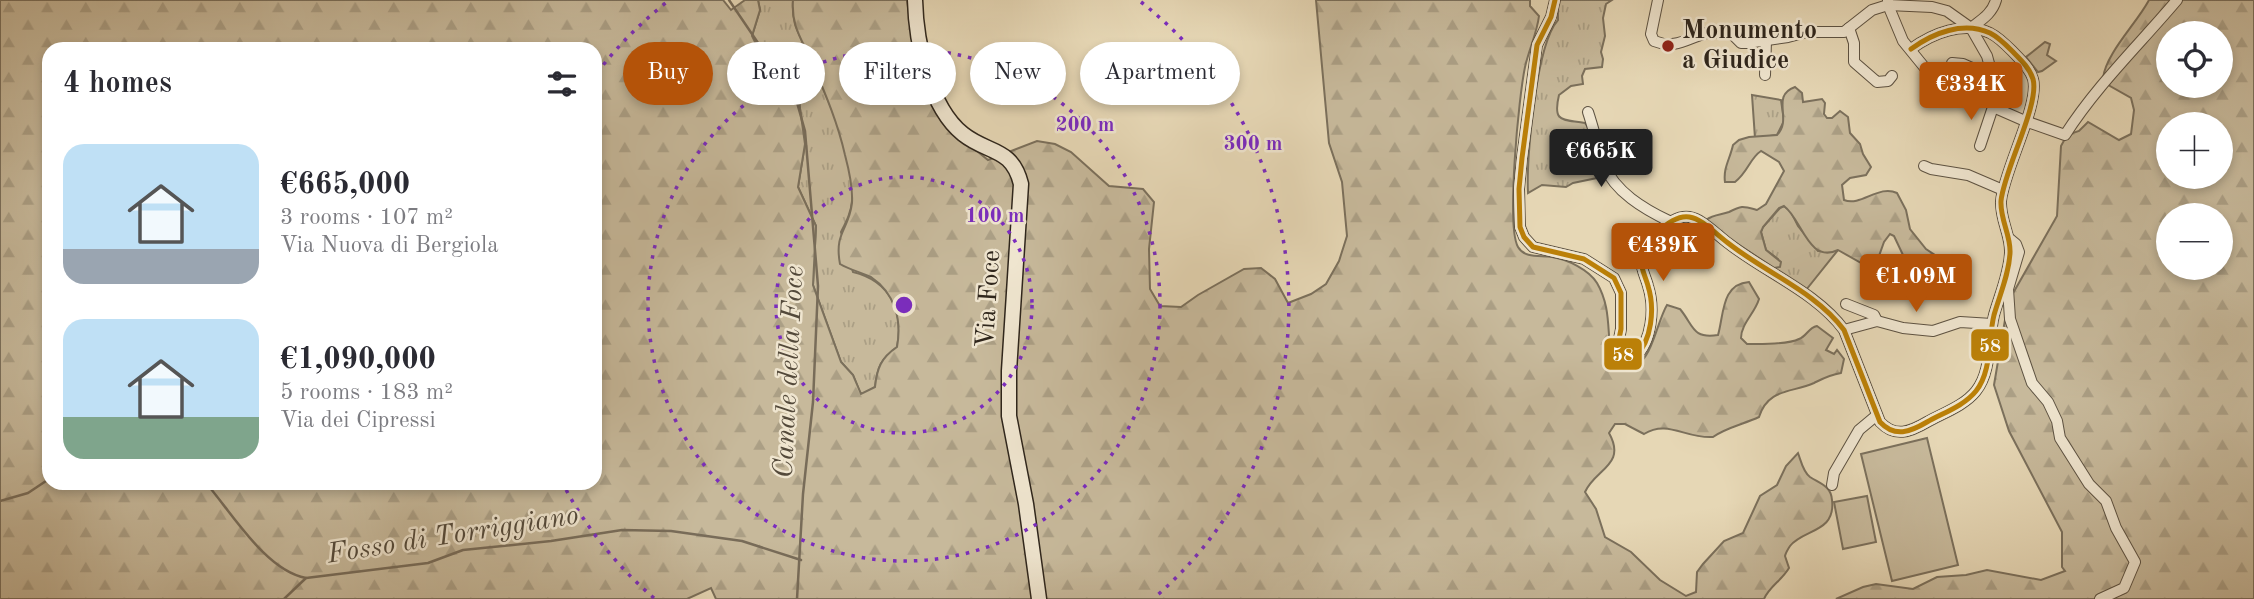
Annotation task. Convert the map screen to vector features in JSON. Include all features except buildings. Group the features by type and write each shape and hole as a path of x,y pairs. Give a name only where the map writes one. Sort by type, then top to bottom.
{"main road":[{"name":"Via Foce","path":"915,0 916,26 922,52 939,102 964,135 1009,158 1018,171 1021,184 1009,416 1026,503 1039,599"}],"street":[{"path":"1555,0 1551,17 1537,45 1521,169 1520,227 1533,247 1584,259 1614,278 1622,293 1618,344 1624,356 1635,357 1646,342 1651,299 1641,262 1643,253 1652,237 1669,221 1688,216 1699,220 1736,250 1825,309 1844,330 1877,415 1885,428 1899,433 1906,432 1967,400 1981,384 1992,324 2008,270 2010,239 2002,215 2003,190 2034,89 2029,69 1998,37 1971,28 1942,9 1888,3 1872,10 1844,32 1807,32 1741,43 1732,34 1711,33 1684,44 1660,44 1654,41 1651,34 1658,0"},
{"path":"1911,49 1934,34 1971,28 1993,9 1996,0"},
{"path":"1993,107 2065,135 2106,79 2178,0"},
{"path":"1888,3 1903,41 1925,68"},
{"path":"1971,28 1989,60 1995,87 1993,107 1980,146"},
{"path":"1849,29 1854,43 1854,62 1877,82 1888,81 1892,76"},
{"path":"1765,75 1766,40"},
{"path":"1952,63 1972,68"},
{"path":"1588,113 1604,165 1611,177 1631,199 1669,221"},
{"path":"1924,166 1968,175 2003,190"},
{"path":"2010,239 2019,252 2008,289 2010,319 2032,383 2052,411 2060,438 2089,484 2106,501 2116,528 2135,562 2124,588 2100,599"},
{"path":"1846,304 1874,316 1877,321"},
{"path":"1844,330 1877,321 1903,328 1933,331 1960,322 1992,324"},
{"path":"1832,485 1834,473 1859,430 1877,415"}],"green space":[{"path":"0,0 723,0 731,10 745,0 758,0 760,10 752,36 755,42 727,42 727,105 800,105 805,144 798,187 816,226 813,285 841,362 853,375 861,394 875,387 881,364 897,347 897,317 891,299 879,283 840,264 840,238 852,203 850,179 842,143 825,94 825,42 803,42 794,18 793,0 907,0 913,42 839,42 839,105 933,105 943,123 988,160 1037,141 1055,144 1071,152 1109,186 1143,189 1154,202 1149,249 1150,289 1160,306 1181,307 1244,269 1261,268 1275,279 1288,303 1311,294 1326,284 1339,261 1347,236 1342,182 1329,143 1316,0 1530,0 1530,6 1539,16 1525,67 1520,104 1513,188 1515,234 1521,251 1534,256 1564,260 1583,270 1597,283 1605,301 1611,355 1623,364 1634,366 1642,361 1667,305 1680,309 1698,333 1718,335 1728,294 1740,284 1749,282 1759,299 1742,333 1741,338 1747,344 1794,341 1817,326 1833,338 1826,350 1834,354 1837,350 1844,359 1841,373 1775,396 1768,401 1759,417 1713,437 1661,428 1644,434 1625,424 1615,424 1609,433 1614,444 1612,460 1585,492 1596,509 1605,537 1631,552 1660,580 1686,596 1696,592 1697,572 1703,564 1724,541 1743,533 1760,496 1777,485 1786,466 1798,453 1808,475 1830,491 1832,511 1824,525 1790,546 1785,556 1789,568 1764,599 716,599 711,588 687,599 0,599"},
{"path":"758,0 793,0 793,17 803,42 755,42 752,36 760,10"},
{"path":"1558,0 1612,0 1606,4 1603,18 1605,36 1601,52 1602,67 1585,69 1583,84 1571,86 1559,95 1559,116 1585,123 1600,152 1636,136 1641,145 1639,153 1612,172 1566,187 1542,185 1528,193 1529,155 1538,76 1550,33 1558,20"},
{"path":"2149,0 2254,0 2254,599 1836,599 1876,584 1913,589 1937,577 1987,570 2041,580 2065,571 2062,567 2062,532 2009,431 1994,385 2008,302 2057,216 2061,146 2067,135 2079,131 2088,122 2119,140 2131,134 2134,110 2131,98 2110,86 2103,78 2105,68"},
{"path":"2045,42 2050,44 2047,55 2056,61 2038,72 2026,57"},
{"path":"1795,87 1802,93 1803,102 1822,99 1827,118 1832,118 1840,111 1848,117 1850,133 1860,144 1871,167 1866,175 1850,178 1842,185 1844,200 1857,201 1884,191 1897,193 1906,210 1910,229 1926,249 1947,263 1949,267 1945,277 1941,280 1926,274 1921,276 1913,288 1908,286 1909,276 1901,270 1903,255 1894,236 1890,234 1884,242 1875,267 1870,268 1838,250 1828,253 1819,251 1812,246 1784,206 1779,208 1761,232 1766,250 1781,262 1780,267 1774,268 1706,220 1740,207 1757,210 1766,204 1784,171 1779,162 1761,151 1735,182 1725,182 1726,168 1733,145 1739,140 1777,135 1783,122 1784,96"},
{"path":"825,94 844,146 852,184 852,201 841,232 853,272 866,276 885,290 892,299 898,321 897,347 881,364 875,387 861,395 853,375 841,362 813,285 816,226 798,187 805,144 799,105 825,105"},
{"path":"1752,95 1781,100 1784,121 1777,135 1755,138"},
{"path":"1784,206 1818,251 1838,250 1806,290 1774,268 1779,267 1778,259 1766,250 1761,232"},
{"path":"1927,438 1958,565 1892,581 1861,454"},
{"path":"1867,496 1876,542 1843,549 1834,502"}],"waterway":[{"name":"Canale della Foce","path":"729,0 796,99 805,131 818,286 813,402 803,494 797,599"},
{"path":"0,501 28,493 42,484"},
{"path":"212,490 264,553 291,573 306,578"},
{"name":"Fosso di Torriggiano","path":"284,599 306,578 428,563 463,550 622,530 671,531 742,541 801,560"}],"transit line":[{"name":"58","path":"1555,0 1551,17 1537,45 1522,158 1519,189 1520,227 1524,237 1533,247 1584,259 1614,278 1621,293 1621,329 1618,344 1624,356 1635,357 1645,342 1651,314 1650,295 1641,263 1645,249 1657,233 1677,218 1694,218 1805,294 1833,317 1844,330 1880,422 1897,432 1915,428 1959,405 1976,391 1985,374 1992,324 2009,261 2010,246 2001,201 2034,90 2033,79 2025,65 2003,42 1990,33 1969,28 1949,31 1929,38 1911,49"}],"place":[{"name":"Monumento a Giudice","path":"1668,46"}]}
